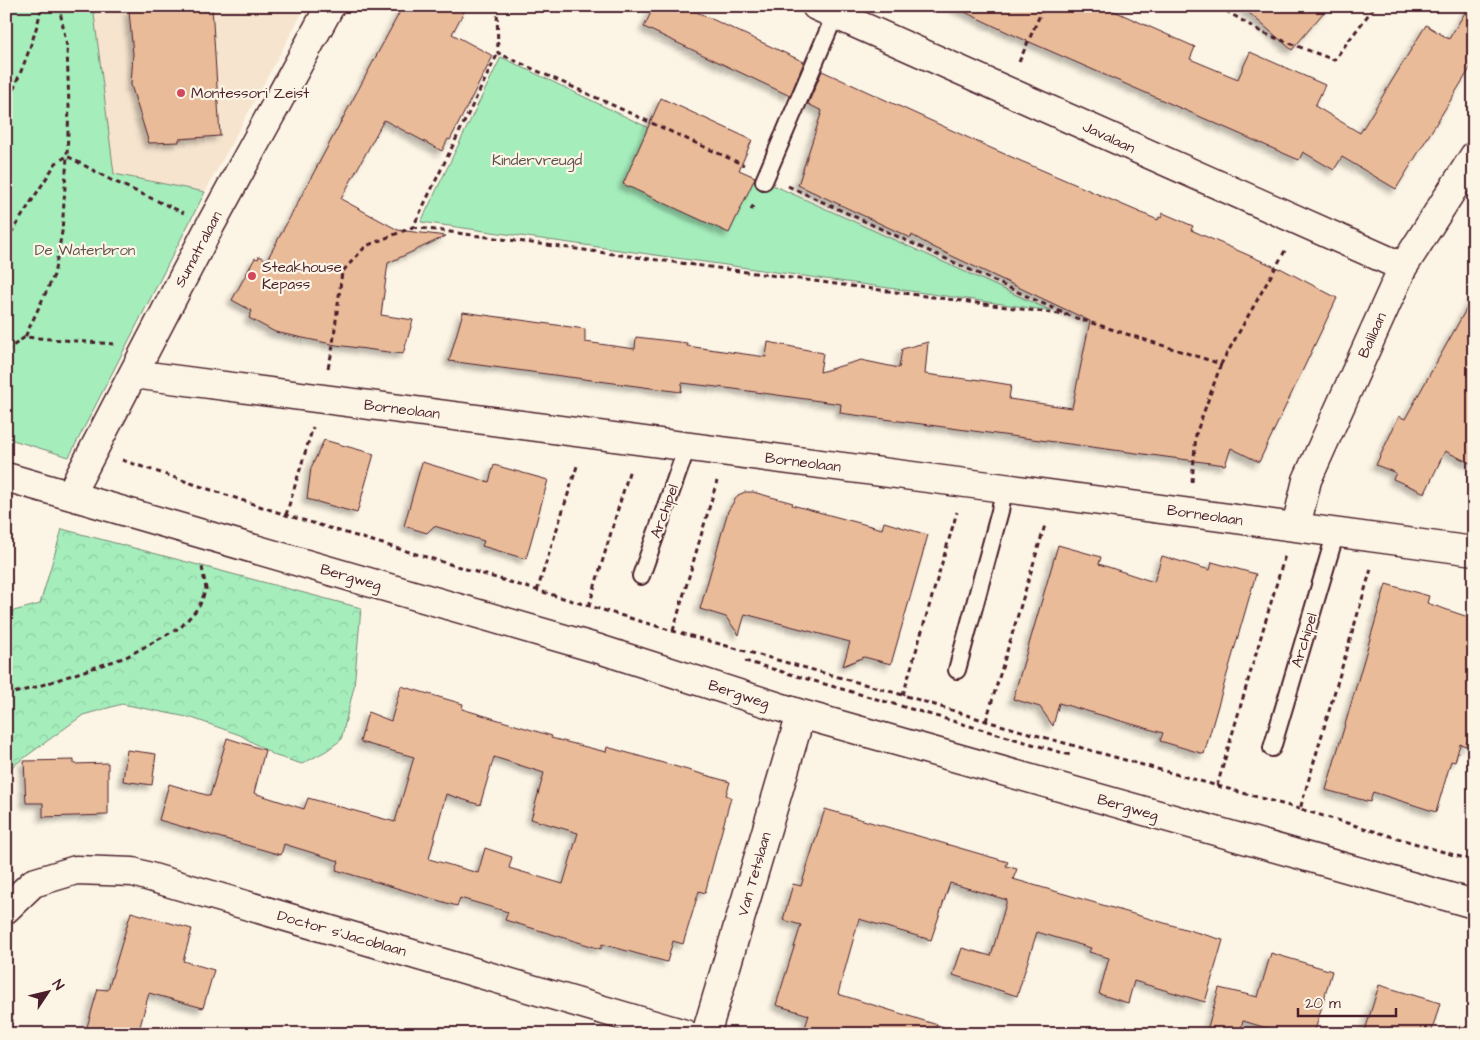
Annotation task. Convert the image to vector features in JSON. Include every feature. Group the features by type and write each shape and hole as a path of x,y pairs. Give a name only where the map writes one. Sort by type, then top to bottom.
{"street":[{"name":"Sumatralaan","path":"70,495 211,224 330,6"},
{"name":"Javalaan","path":"826,11 1403,267"},
{"name":"Balilaan","path":"1291,537 1307,480 1403,267 1474,156"},
{"name":"Borneolaan","path":"138,364 318,410 687,446 1188,512 1291,537 1336,532 1474,552"},
{"name":"Bergweg","path":"6,477 598,649 801,714 1474,904"},
{"name":"Van Tetslaan","path":"706,1034 801,714"},
{"name":"Doctor s'Jacoblaan","path":"6,909 33,883 76,870 133,872 685,1034"}],"lane":[{"path":"766,178 826,11"},
{"name":"Archipel","path":"641,576 687,446"},
{"path":"956,670 1000,510 1004,488"},
{"name":"Archipel","path":"1272,748 1336,532"}],"path":[{"path":"6,106 26,61 37,30 42,6"},
{"path":"6,352 25,337 54,275 62,232 69,107 67,47 59,6"},
{"path":"413,227 498,53 497,6"},
{"path":"1007,90 1044,6"},
{"path":"1218,6 1263,33 1334,60 1375,6"},
{"path":"1465,6 1474,13"},
{"path":"498,53 766,178 1070,316 1221,364"},
{"path":"66,156 111,180 211,224"},
{"path":"6,241 56,163 66,156"},
{"path":"1188,512 1196,434 1221,364 1301,223"},
{"path":"286,515 318,410 332,352 342,272 366,246 413,227 1070,316"},
{"path":"25,337 115,344 138,364"},
{"path":"93,450 286,515 672,632 903,696 1474,861"},
{"path":"537,591 578,462"},
{"path":"589,606 632,464"},
{"path":"672,632 718,475"},
{"path":"903,696 959,507"},
{"path":"986,721 1045,524"},
{"path":"1217,786 1291,537"},
{"path":"1300,810 1373,560"},
{"path":"6,695 33,688 126,656 181,627 198,607 206,589 202,566"}],"shaded area":[{"name":"Montessori Zeist","path":"93,6 306,6 205,192 114,175"}],"green space":[{"name":"De Waterbron","path":"6,6 93,6 114,174 205,192 69,457 6,438"},
{"name":"Kindervreugd","path":"501,57 747,175 1052,311 421,222"},
{"path":"62,529 361,608 354,687 341,740 326,751 302,764 276,756 240,735 192,718 122,704 83,715 6,771 6,613 40,604"}],"building":[{"path":"141,6 212,6 220,136 179,139 179,142 149,143 131,85 133,54 129,11"},
{"path":"403,6 467,6 452,34 493,56 450,140 448,139 442,151 384,120 341,199 398,230 446,236 388,263 381,315 413,320 403,354 336,345 275,332 249,318 252,311 232,300 255,258 258,259 259,256 267,260"},
{"path":"654,6 684,6 804,62 790,96 644,27"},
{"path":"952,6 1103,6 1195,47 1190,59 1238,79 1250,52 1325,85 1315,106 1360,133 1426,25 1449,39 1469,6 1474,6 1474,62 1396,189 1342,157 1334,170 1303,152 1299,160 1009,33"},
{"path":"1241,6 1329,6 1292,50"},
{"path":"822,71 993,149 1158,220 1163,213 1193,226 1191,230 1280,268 1337,298 1259,462 1231,448 1225,465 840,413 841,404 734,389 682,383 681,392 449,361 463,312 585,329 585,342 635,349 636,337 687,343 687,346 766,357 768,342 823,353 820,372 861,360 899,368 902,349 928,342 925,374 1011,385 1009,399 1072,408 1090,321 933,247 912,235 911,238 798,185 822,111 808,104"},
{"path":"661,98 752,140 739,170 755,177 729,233 623,184"},
{"path":"1474,295 1474,465 1445,451 1425,493 1393,479 1396,473 1376,465 1399,416 1405,419"},
{"path":"324,440 374,454 357,513 307,499 311,468"},
{"path":"422,462 489,482 494,465 548,480 526,559 482,546 484,541 434,526 427,533 404,526"},
{"path":"745,492 753,492 793,503 792,505 882,529 884,522 928,535 891,664 864,657 843,666 850,642 745,614 739,635 726,617 700,609 728,511 738,495"},
{"path":"1058,545 1101,557 1099,564 1154,582 1162,556 1210,570 1212,562 1256,574 1204,754 1160,741 1163,733 1059,703 1053,726 1040,707 1013,699"},
{"path":"1386,584 1429,596 1427,603 1474,619 1474,720 1466,746 1460,744 1455,762 1451,761 1436,812 1373,792 1370,802 1326,790"},
{"path":"401,686 463,704 462,709 552,736 551,738 606,752 607,747 730,782 726,795 731,797 705,893 699,891 683,944 673,941 667,962 602,944 601,949 505,920 508,912 460,898 457,906 336,870 339,861 284,844 281,855 159,820 169,784 210,796 227,738 265,750 254,793 304,809 308,798 395,822 414,757 360,742 368,712 391,721","holes":["494,757 544,773 531,819 578,833 563,884 509,868 512,857 485,848 478,873 429,859 446,794 480,805"]},
{"path":"127,750 156,754 152,785 123,781"},
{"path":"74,760 74,764 108,763 108,815 43,817 43,803 26,803 24,761"},
{"path":"825,809 1008,862 1006,866 1017,869 1013,879 1223,940 1205,1002 1134,981 1128,1003 1099,994 1109,958 1089,952 1091,948 1037,932 1017,996 953,975 962,948 991,956 1007,900 950,883 931,940 859,919 838,994 944,1027 943,1034 803,1034 809,1015 776,1005 801,925 783,920 793,884 801,886"},
{"path":"131,912 192,929 183,961 214,970 203,1008 149,993 138,1034 85,1034 98,989 108,990"},
{"path":"1271,953 1332,971 1314,1034 1287,1034 1243,1021 1239,1034 1206,1034 1219,988 1258,997"},
{"path":"1379,985 1440,1003 1431,1034 1364,1034"}],"place":[{"name":"Montessori Zeist","path":"181,93"},
{"name":"Steakhouse Kepass","path":"252,276"}]}
